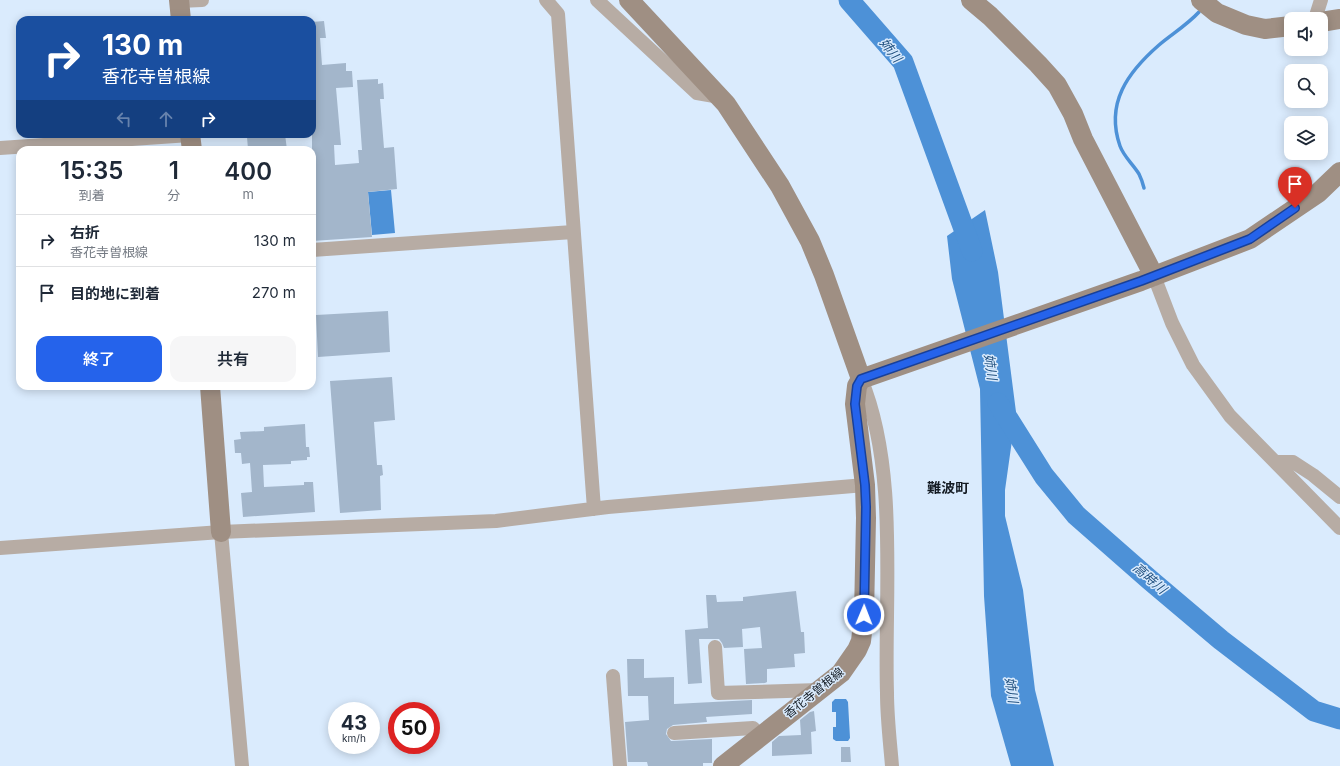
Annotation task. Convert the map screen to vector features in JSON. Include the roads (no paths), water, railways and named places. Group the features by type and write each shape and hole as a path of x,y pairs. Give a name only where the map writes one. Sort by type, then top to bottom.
{"main road":[{"path":"629,0 726,104 780,186 810,241 840,316 868,376 1148,279 1250,239 1318,193 1340,172"},
{"path":"971,0 996,21 1057,85 1073,114 1083,139 1148,279"},
{"path":"1201,0 1217,13 1246,25 1264,29 1284,27"},
{"path":"1328,21 1340,19"},
{"name":"香花寺曽根線","path":"722,766 848,666 858,650 864,615 866,518 865,485 855,404 857,386 868,376"},
{"path":"210,390 221,532"}],"street":[{"path":"179,7 202,0"},
{"path":"546,0 558,14 594,509"},
{"path":"597,0 697,94 720,97"},
{"path":"1317,12 1321,0"},
{"path":"48,146 191,140"},
{"path":"0,148 16,147"},
{"path":"316,250 573,232"},
{"path":"1148,279 1193,365 1230,416 1340,528"},
{"path":"868,376 872,412 882,466 884,494 886,546 886,694 892,766"},
{"path":"1276,462 1293,462 1313,475 1340,497"},
{"path":"0,548 221,532 496,520 594,509 865,485"},
{"path":"221,532 242,766"},
{"path":"715,647 718,694 819,690"},
{"path":"613,676 620,766"},
{"path":"674,733 753,728 761,736"}],"water":[{"path":"391,190 395,233 372,235 368,192"},
{"path":"985,210 998,272 1016,412 1005,490 1005,516 1023,590 1035,690 1054,766 1011,766 991,696 984,596 980,389 952,279 947,236"},
{"path":"835,699 846,699 848,702 850,738 848,741 836,741 833,739 833,727 836,727 836,712 832,712 832,702"}],"waterway":[{"name":"姉川","path":"849,0 903,62 972,251"},
{"path":"1144,188 1139,174 1120,146 1116,130 1115,116 1118,102 1129,77 1138,66 1159,45 1199,12"},
{"name":"高時川","path":"998,403 1044,476 1076,515 1221,640 1314,711 1340,719"}],"district":[{"name":"難波町","path":"948,488"}]}
